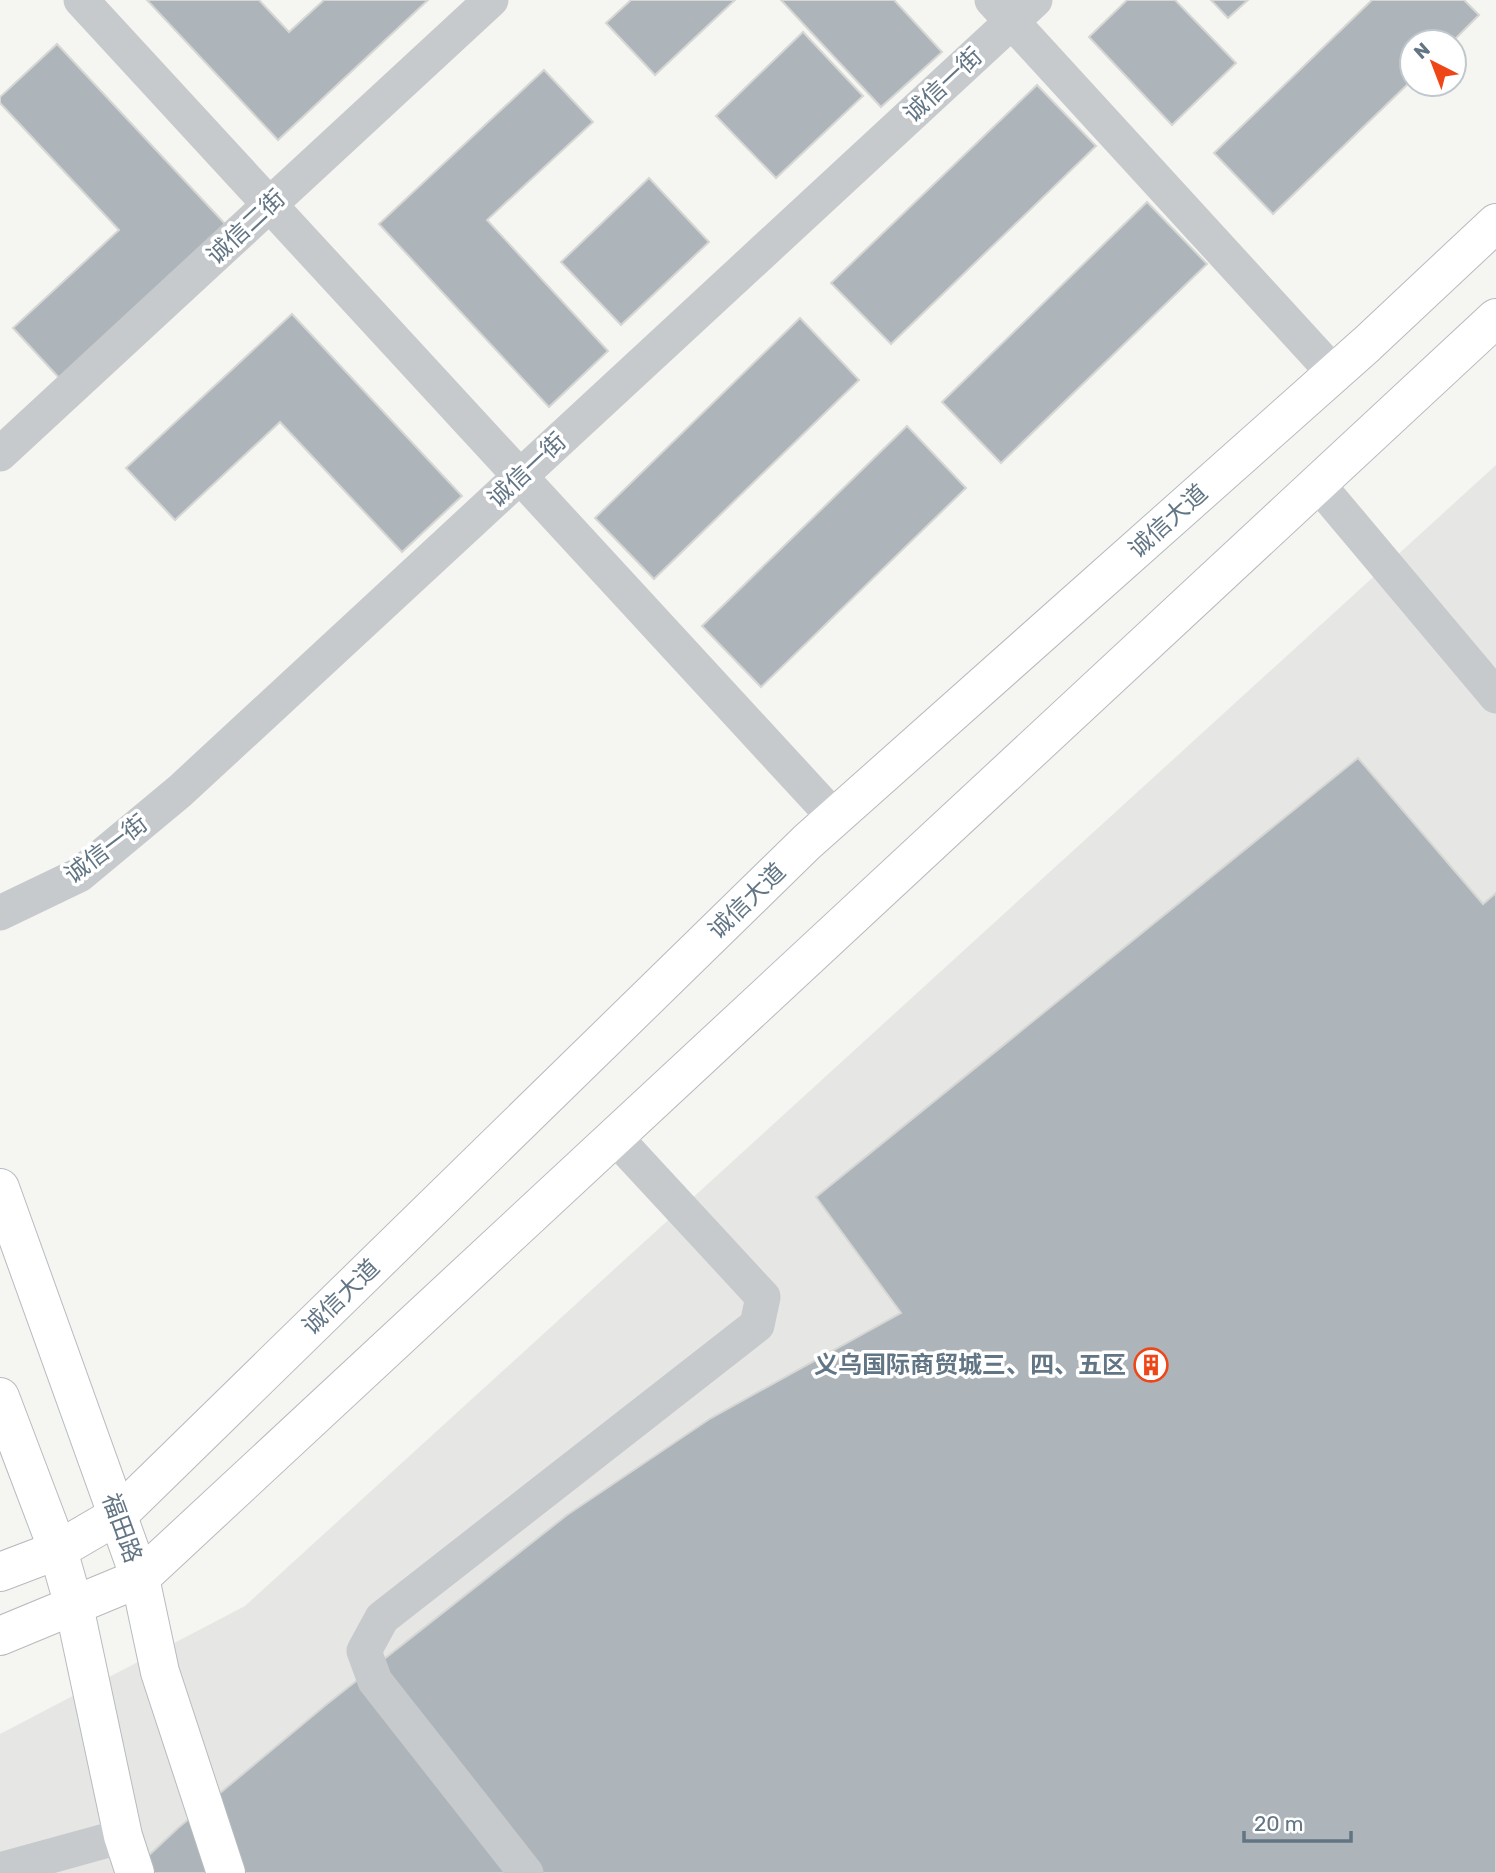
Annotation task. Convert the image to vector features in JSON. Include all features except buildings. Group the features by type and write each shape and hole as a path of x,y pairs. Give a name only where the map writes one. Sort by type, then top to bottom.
{"main road":[{"name":"诚信大道","path":"0,1572 58,1550 118,1515 834,817 1357,353 1496,223"},
{"path":"0,1636 140,1578 1496,318"},
{"name":"福田路","path":"0,1188 140,1578 160,1672 226,1873"},
{"path":"0,1398 58,1550 74,1606 123,1836 135,1873"}],"street":[{"path":"81,0 834,817"},
{"name":"诚信二街","path":"0,454 491,0"},
{"path":"1012,7 1321,358"},
{"name":"诚信一街","path":"0,913 79,875 180,790 520,476 1012,7"},
{"path":"1317,483 1496,696"},
{"path":"526,1873 374,1681 364,1651 382,1618 757,1325 763,1297 614,1136"},
{"path":"0,1870 123,1836"}],"shaded area":[{"name":"义乌国际商贸城三、四、五区","path":"1496,465 1496,1873 0,1873 0,1734 245,1606"}],"place":[{"name":"义乌国际商贸城三、四、五区","path":"1151,1365"}]}
